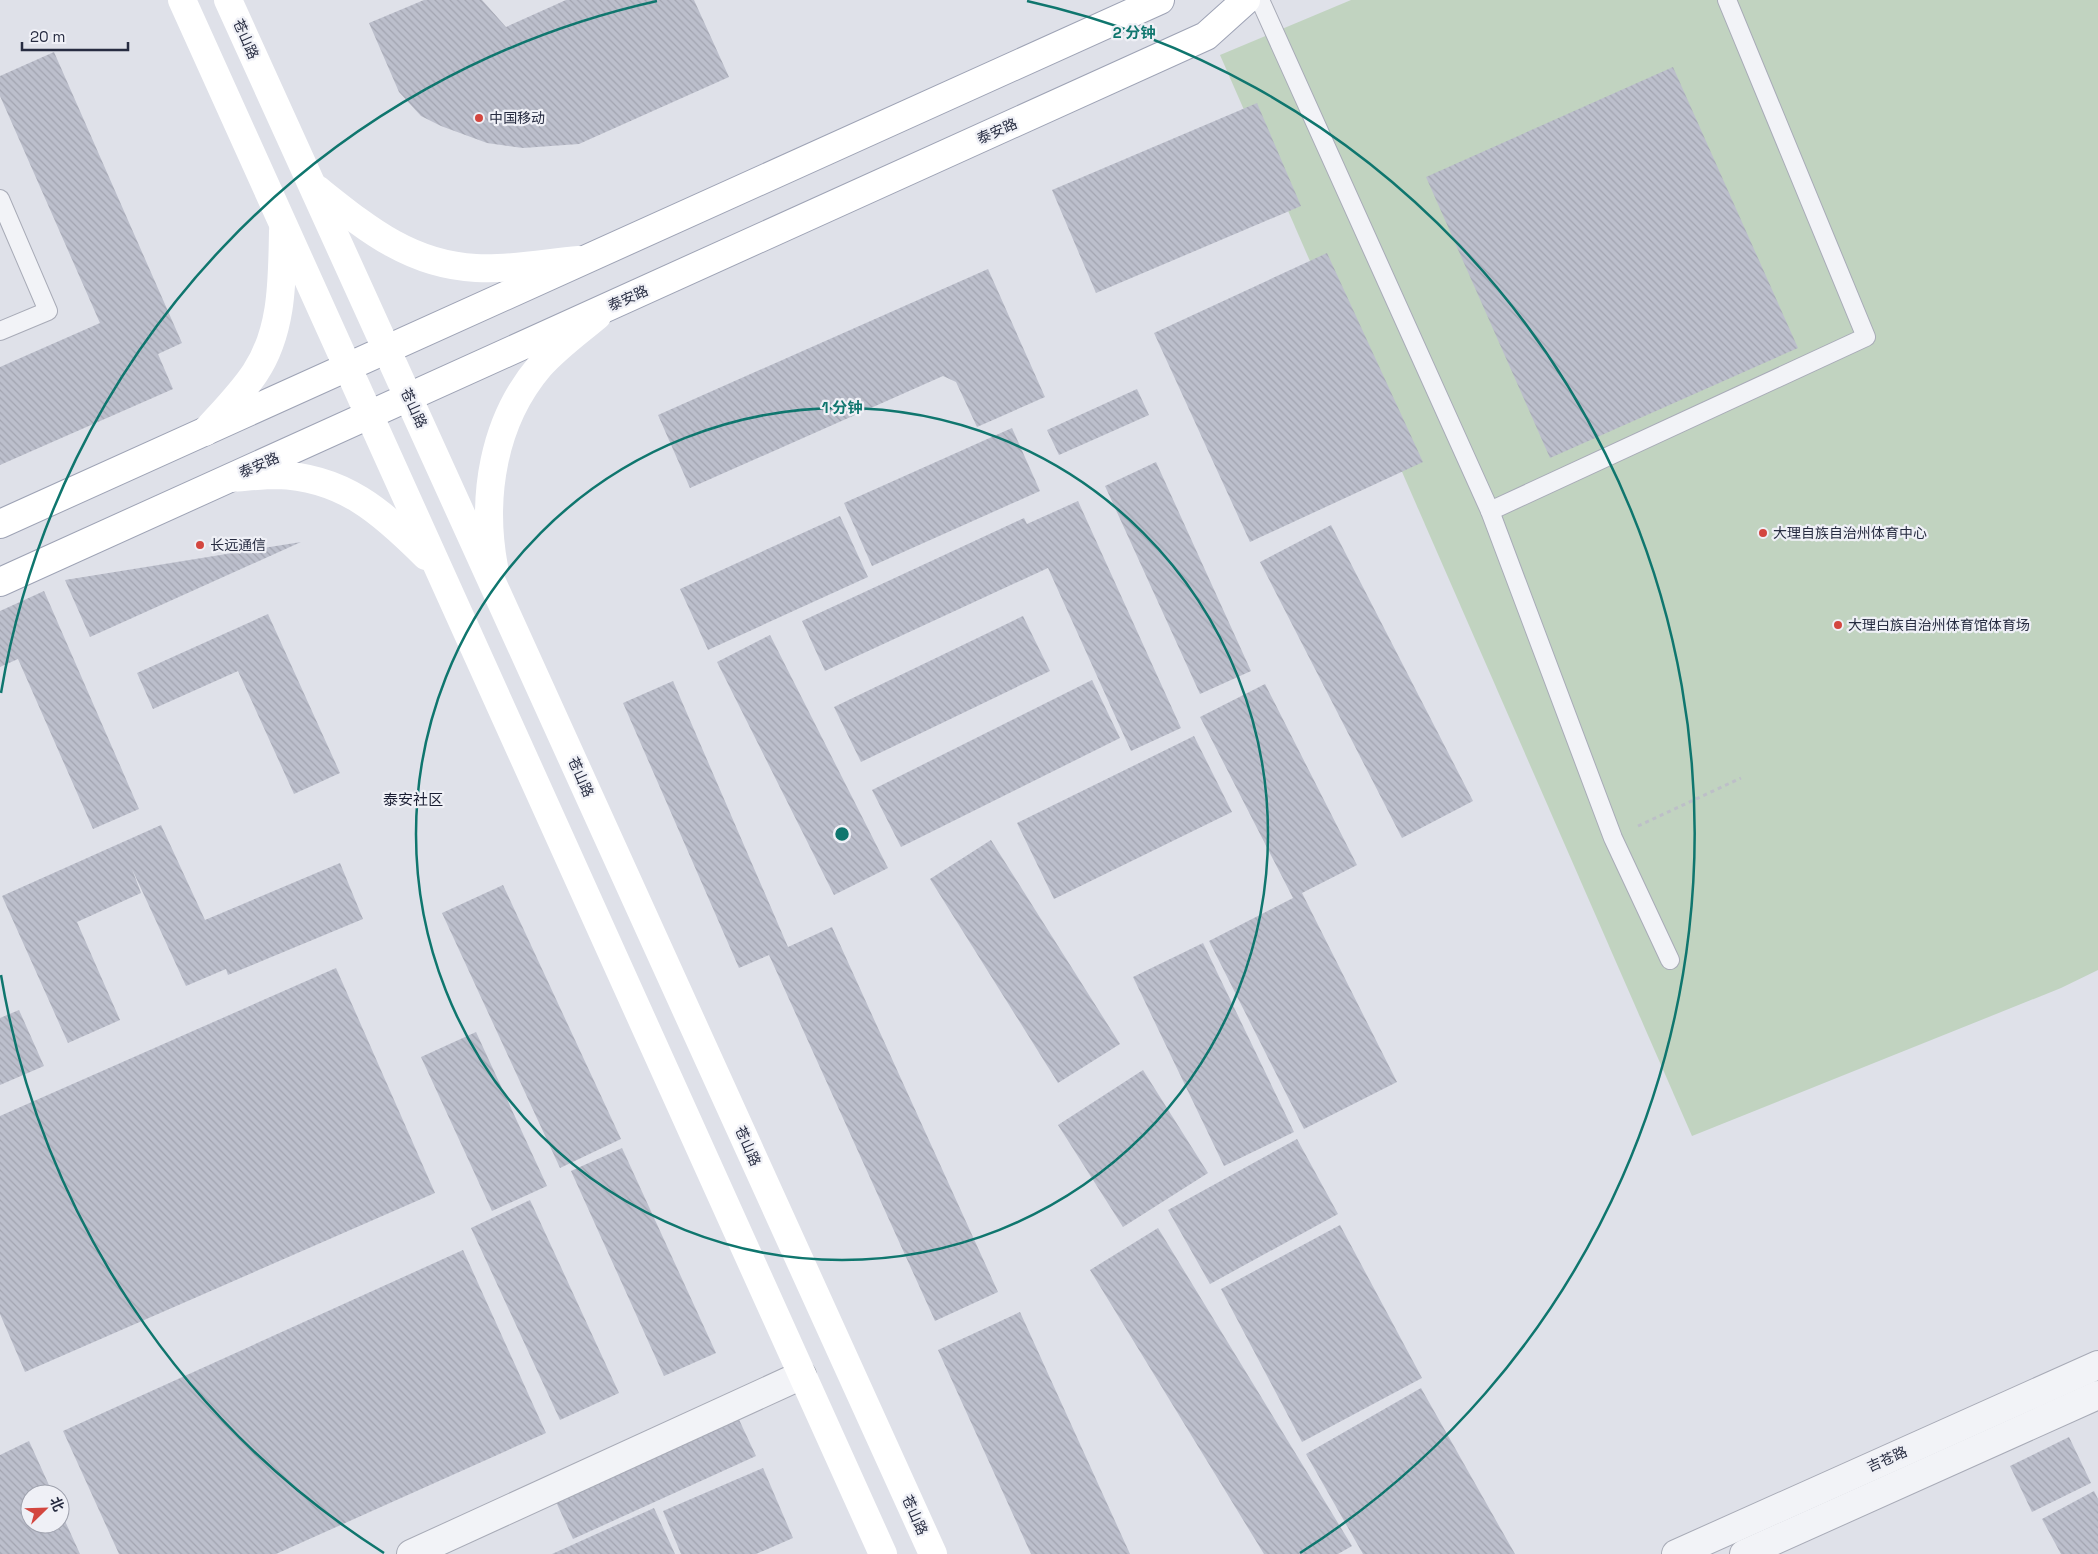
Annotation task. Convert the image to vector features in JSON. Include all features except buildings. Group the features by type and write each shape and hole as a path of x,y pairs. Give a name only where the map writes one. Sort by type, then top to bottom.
{"main road":[{"path":"182,0 883,1554"},
{"name":"苍山路","path":"228,0 933,1554"},
{"path":"0,524 1160,0"},
{"name":"泰安路","path":"0,582 1206,36 1246,0"},
{"path":"312,186 380,238 415,255 437,262 467,268 491,268 586,260"},
{"path":"205,432 250,381 270,343 280,299 284,225"},
{"path":"501,600 492,554 489,518 492,475 504,428 519,396 541,365 554,351 609,307"},
{"path":"231,478 277,476 307,478 340,488 361,499 395,525 438,567"}],"street":[{"name":"吉苍路","path":"1676,1554 2098,1365"},
{"path":"411,1554 802,1374"},
{"name":"吉苍路","path":"1744,1554 2098,1395"}],"lane":[{"path":"1260,0 1490,511 1613,838 1670,960"},
{"path":"1490,511 1866,337 1727,0"},
{"path":"0,199 48,311 0,332"}],"path":[{"path":"1613,838 1741,778"}],"green space":[{"name":"大理自族自治州体育中心","path":"1351,0 2098,0 2098,970 2061,988 1692,1136 1220,55"}],"place":[{"name":"中国移动","path":"479,118"},
{"name":"大理自族自治州体育中心","path":"1763,533"},
{"name":"长远通信","path":"200,545"},
{"name":"大理白族自治州体育馆体育场","path":"1838,625"}],"district":[{"name":"泰安社区","path":"413,799"}]}
